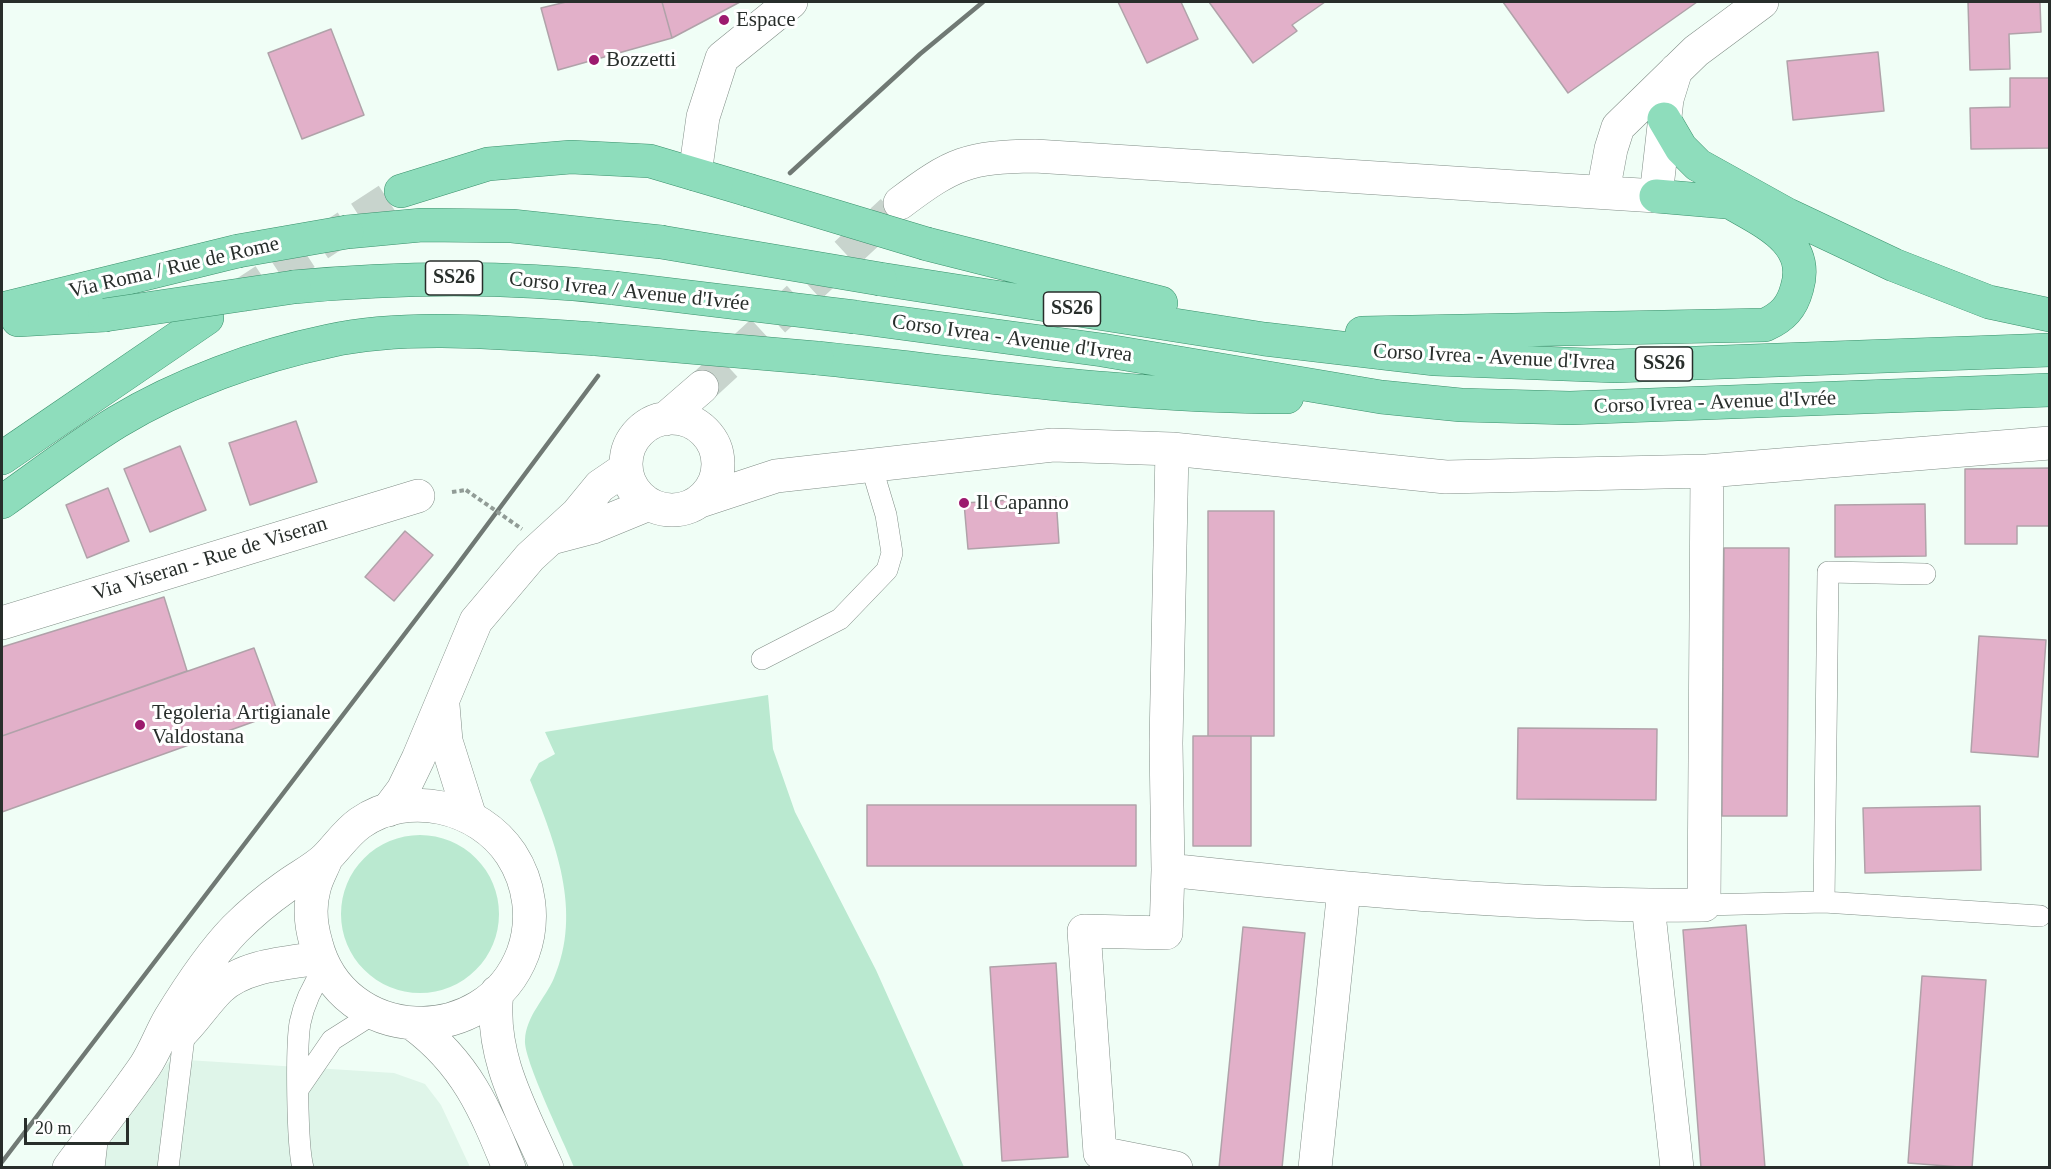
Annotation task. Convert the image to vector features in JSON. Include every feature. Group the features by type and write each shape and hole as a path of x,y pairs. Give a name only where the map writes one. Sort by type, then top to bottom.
{"main road":[{"path":"1664,119 1681,148 1698,165 1788,215 1894,265 1989,302 2049,315"},
{"path":"401,191 488,164 571,157 650,161 927,244 1166,304 1264,339 1311,334 1765,325 1787,311 1795,297 1799,283 1798,255 1779,232 1728,201"},
{"path":"1656,196 1728,201 1758,206 1788,215"},
{"name":"Via Roma / Rue de Rome","path":"2,309 238,250 347,232 422,225 512,226 661,242 1264,339"},
{"name":"Corso Ivrea / Avenue d'Ivrée","path":"294,287 404,279 475,278 614,288 855,317"},
{"name":"Via Roma / Rue de Rome","path":"2,321 105,315 294,287"},
{"name":"Corso Ivrea - Avenue d'Ivrea","path":"855,317 1102,350 1381,397"},
{"path":"2,458 207,318"},
{"path":"2,502 117,422 164,397 245,364 330,340 399,334 480,332 596,339 817,358 1096,387 1227,397 1381,397"},
{"name":"Corso Ivrea - Avenue d'Ivrea","path":"1264,339 1435,359 1615,366 2049,350"},
{"name":"Corso Ivrea - Avenue d'Ivrée","path":"1381,397 1461,405 1570,408 2049,390"}],"street":[{"path":"695,174 703,117 722,58 790,2"},
{"path":"1603,192 1611,149 1618,127 1676,70 1743,13 1762,2"},
{"path":"900,203 929,181 958,165 988,157 1035,156 1656,196 1664,119 1676,70"},
{"path":"689,409 710,439 717,459 716,478 709,491 688,508 672,510 649,504 632,488 625,469 626,454 642,429 689,409"},
{"path":"699,501 776,476 1053,445 1172,449 1446,477 1707,471 2049,443"},
{"path":"1172,449 1166,743 1168,870 1166,933 1084,930 1100,1153 1176,1167"},
{"path":"717,459 776,476"},
{"path":"388,810 403,790 443,703 458,660 476,621 530,557 536,534 577,514 600,486 625,469"},
{"path":"1168,870 1344,889 1648,905 1704,905 1707,471"},
{"name":"Via Viseran - Rue de Viseran","path":"2,623 418,496"},
{"path":"536,534 593,527 649,504"},
{"path":"443,703 446,741 470,817"},
{"path":"408,805 429,805 450,809 470,817 489,829 506,846 522,876 530,909 529,932 523,954 512,975 497,993 459,1017 436,1023 413,1024 373,1014 338,987 322,963 311,925 313,891 326,859 342,838 363,821 388,810 408,805"},
{"path":"69,1167 146,1064 169,1019 194,982 235,930 282,889 326,859"},
{"path":"1315,1167 1344,889"},
{"path":"1648,905 1677,1167"},
{"path":"146,1064 185,1029 220,988 244,974 263,967 322,963"},
{"path":"497,993 494,1014 503,1068 547,1167"},
{"path":"413,1024 437,1042 470,1081 509,1167"}],"lane":[{"path":"762,659 840,620 887,570 891,553 886,515 871,465"},
{"path":"1824,902 1828,572 1925,574"},
{"path":"1704,905 1824,902 2040,916"},
{"path":"297,1166 300,1024 322,963"},
{"path":"299,1088 332,1040 373,1014"},
{"path":"168,1167 185,1029"},
{"path":"94,1167 98,1129"}],"path":[{"path":"466,490 536,534"}],"shaded area":[{"path":"171,1059 394,1073 425,1084 441,1105 470,1167 92,1168"}],"green space":[{"path":"768,695 773,749 795,812 876,970 964,1167 574,1167 537,1082 526,1050 526,1031 532,1015 554,978 562,953 566,928 566,902 556,852 530,780 539,763 555,754 545,732"},
{"path":"420,835 450,841 476,858 493,884 499,914 493,944 476,970 450,987 420,993 390,987 364,970 347,944 341,914 347,884 364,858 390,841"}],"building":[{"path":"566,2 662,2 672,38 558,70 541,8"},
{"path":"662,2 740,2 672,38"},
{"path":"1118,2 1181,2 1198,39 1147,63"},
{"path":"1209,2 1325,2 1292,25 1297,31 1253,63"},
{"path":"1503,2 1697,2 1568,93"},
{"path":"1968,2 2040,2 2041,32 2009,34 2010,69 1970,70"},
{"path":"331,29 364,115 302,139 268,53"},
{"path":"1878,52 1884,111 1793,120 1787,61"},
{"path":"2010,78 2050,78 2050,148 1971,149 1970,108 2010,107"},
{"path":"296,421 317,482 250,505 229,443"},
{"path":"180,446 206,510 150,532 124,469"},
{"path":"2050,468 2050,526 2017,526 2017,544 1965,544 1965,469"},
{"path":"108,488 129,541 87,558 66,505"},
{"path":"1056,497 1059,543 968,549 964,503"},
{"path":"1925,504 1926,556 1835,557 1835,505"},
{"path":"1208,511 1274,511 1274,736 1208,736"},
{"path":"405,531 433,555 394,601 365,577"},
{"path":"1724,548 1789,548 1787,816 1722,816"},
{"path":"164,597 187,671 2,736 2,647"},
{"path":"1979,636 2046,640 2038,757 1971,752"},
{"name":"Tegoleria Artigianale Valdostana","path":"254,648 278,713 2,812 2,736"},
{"path":"1518,728 1657,729 1656,800 1517,799"},
{"path":"1193,736 1251,736 1251,846 1193,846"},
{"path":"867,805 1136,805 1136,866 867,866"},
{"path":"1980,806 1981,870 1865,873 1863,808"},
{"path":"1746,925 1765,1168 1701,1168 1683,930"},
{"path":"1243,927 1305,933 1282,1168 1219,1168"},
{"path":"1056,963 1068,1157 1002,1161 990,967"},
{"path":"1922,976 1986,980 1972,1168 1908,1163"}],"tunnel":[{"path":"237,298 401,191"},
{"path":"702,387 892,211"}],"railway":[{"path":"790,173 920,54 983,2"},
{"path":"2,1162 455,568 598,376"}],"place":[{"name":"Espace","path":"724,20"},
{"name":"Bozzetti","path":"594,60"},
{"name":"Il Capanno","path":"964,503"},
{"name":"Tegoleria Artigianale Valdostana","path":"140,725"}]}
